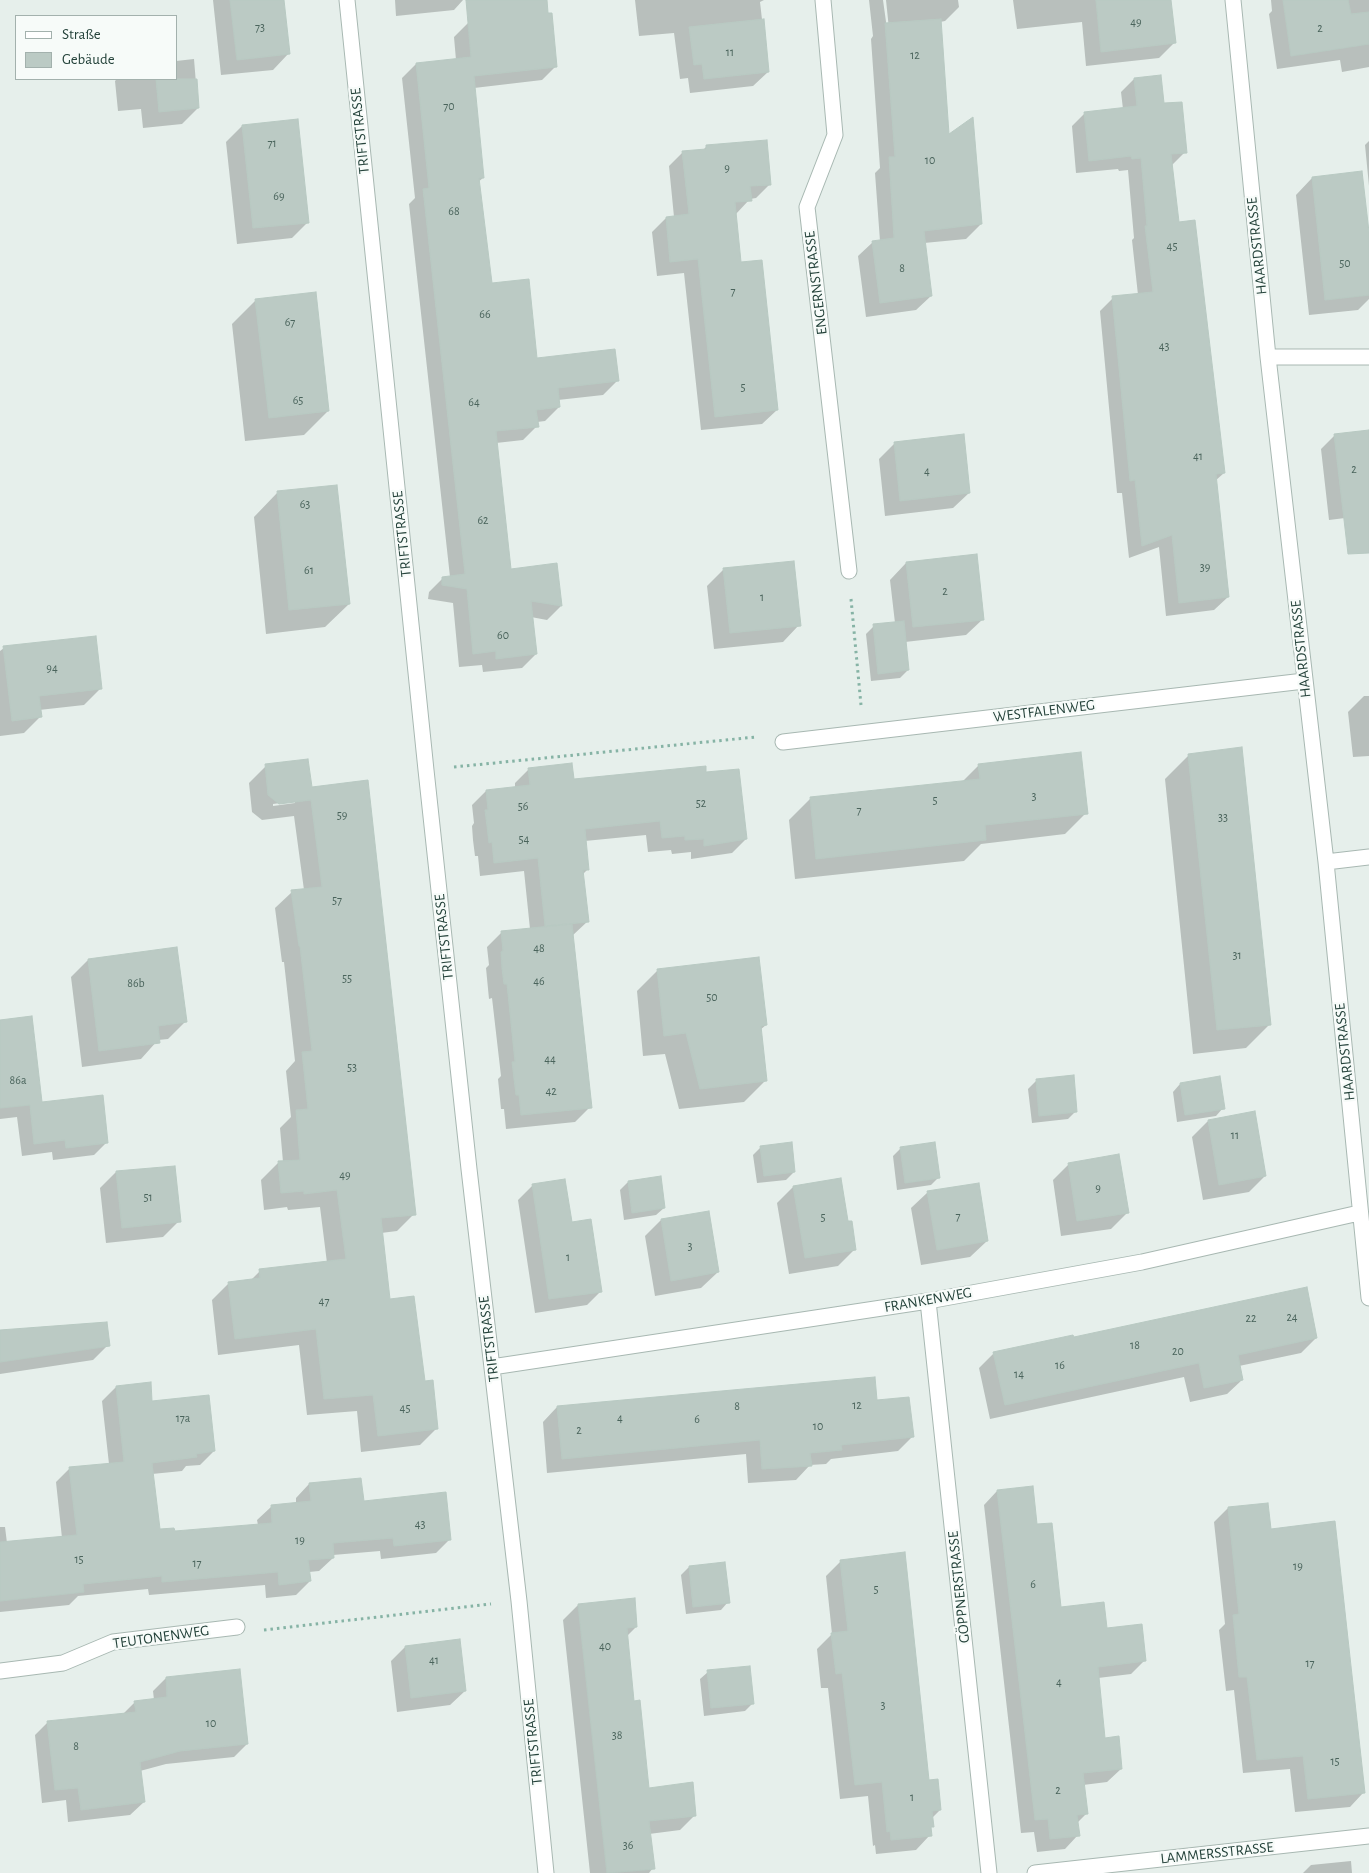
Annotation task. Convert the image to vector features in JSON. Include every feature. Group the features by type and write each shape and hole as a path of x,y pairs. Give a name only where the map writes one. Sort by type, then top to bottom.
{"street":[{"name":"TRIFTSTRASSE","path":"347,0 426,770 519,1601 546,1873"},
{"name":"ENGERNSTRASSE","path":"823,0 835,135 807,207 849,571"},
{"name":"HAARDSTRASSE","path":"1233,0 1268,357 1326,862 1352,1120 1359,1212 1369,1298"},
{"path":"1268,357 1369,357"},
{"name":"WESTFALENWEG","path":"783,742 1304,681"},
{"path":"1326,862 1369,857"},
{"name":"FRANKENWEG","path":"492,1367 928,1301 1142,1262 1359,1212"},
{"name":"GÖPPNERSTRASSE","path":"928,1301 989,1873"},
{"name":"TEUTONENWEG","path":"0,1671 63,1663 113,1642 237,1627"},
{"name":"LAMMERSSTRASSE","path":"1035,1873 1369,1836"}],"path":[{"path":"849,571 861,711"},
{"path":"426,770 753,736 783,742"},
{"path":"237,1627 262,1630 519,1601"}],"building":[{"path":"230,0 284,0 290,54 237,60"},
{"path":"466,0 547,0 548,13 552,13 557,67 474,76 484,178 479,178 492,283 529,279 537,358 615,349 619,381 558,388 560,407 536,410 539,427 496,431 511,569 557,563 562,606 531,601 537,654 496,659 496,651 473,654 467,589 442,585 442,577 465,574 423,189 429,188 416,63 471,57"},
{"path":"1096,0 1171,0 1176,43 1101,52"},
{"path":"1283,0 1348,0 1351,14 1369,12 1369,44 1291,56"},
{"path":"764,19 769,72 704,79 702,64 694,65 689,27"},
{"path":"941,19 949,134 973,117 982,224 924,231 932,296 880,303 872,241 894,238 889,157 895,157 885,23"},
{"path":"1161,75 1164,103 1182,102 1187,153 1171,154 1179,222 1195,220 1225,473 1216,474 1229,597 1179,603 1172,535 1142,546 1135,480 1130,481 1112,296 1153,292 1145,226 1147,226 1141,158 1132,159 1131,156 1089,161 1084,112 1137,106 1134,78"},
{"path":"197,79 199,108 159,112 156,80"},
{"path":"298,119 309,223 253,228 242,125"},
{"path":"767,140 771,185 750,186 752,201 735,202 741,262 762,260 778,410 715,417 698,259 670,262 666,217 689,214 682,151 706,149 706,145"},
{"path":"1362,171 1369,232 1369,295 1325,300 1312,177"},
{"path":"316,292 329,411 269,418 255,299"},
{"path":"1369,430 1369,553 1348,554 1334,434"},
{"path":"964,434 970,493 900,501 894,442"},
{"path":"337,485 350,604 289,610 277,491"},
{"path":"977,554 984,620 913,627 906,562"},
{"path":"794,561 801,626 730,633 723,568"},
{"path":"904,621 909,670 878,674 873,624"},
{"path":"96,636 102,689 39,696 42,717 12,721 3,646"},
{"path":"1242,747 1271,1025 1217,1030 1188,754"},
{"path":"1081,752 1088,814 985,825 986,840 816,859 810,797 980,779 978,764"},
{"path":"308,759 312,787 368,780 416,1215 381,1218 390,1299 414,1296 425,1381 433,1380 438,1429 378,1436 373,1395 324,1399 316,1329 235,1339 228,1282 260,1278 259,1269 346,1259 337,1190 304,1194 304,1191 281,1193 278,1161 300,1160 296,1110 308,1109 302,1052 312,1051 300,946 291,890 322,887 311,800 279,804 268,795 265,764"},
{"path":"572,763 574,779 706,766 706,772 739,769 747,839 704,846 704,839 685,840 685,836 662,838 660,821 585,829 589,870 583,870 589,922 545,926 538,858 494,863 492,842 489,843 485,810 488,810 486,790 530,785 528,768"},
{"path":"572,924 592,1108 521,1115 519,1095 516,1095 512,1062 515,1062 507,984 504,984 502,968 501,931"},
{"path":"177,947 187,1022 158,1026 160,1043 99,1051 88,959"},
{"path":"759,957 767,1025 761,1026 767,1081 700,1089 686,1033 664,1036 657,969"},
{"path":"32,1016 42,1102 103,1095 108,1143 66,1148 65,1140 34,1144 30,1105 0,1108 0,1020"},
{"path":"1074,1075 1077,1112 1039,1116 1036,1079"},
{"path":"1220,1076 1225,1109 1185,1115 1180,1083"},
{"path":"1255,1111 1266,1176 1219,1185 1208,1120"},
{"path":"792,1142 795,1172 764,1176 760,1146"},
{"path":"935,1142 940,1178 905,1183 900,1147"},
{"path":"1119,1154 1129,1213 1077,1221 1068,1163"},
{"path":"175,1166 181,1222 122,1228 116,1171"},
{"path":"661,1176 665,1208 632,1213 628,1181"},
{"path":"841,1178 848,1221 852,1221 856,1250 805,1258 793,1186"},
{"path":"565,1179 572,1222 591,1219 602,1292 549,1299 532,1184"},
{"path":"979,1183 988,1241 937,1250 927,1191"},
{"path":"709,1211 719,1272 671,1281 661,1219"},
{"path":"1307,1287 1317,1338 1238,1355 1243,1380 1204,1388 1199,1363 1005,1405 993,1352 1073,1335 1074,1337"},
{"path":"107,1322 110,1346 0,1362 0,1330"},
{"path":"875,1377 877,1400 909,1397 914,1437 841,1445 842,1450 810,1453 812,1466 762,1469 760,1440 562,1459 557,1406"},
{"path":"151,1382 152,1401 209,1395 215,1451 196,1454 197,1457 152,1463 160,1529 174,1528 175,1531 272,1523 271,1505 311,1501 309,1483 361,1478 364,1501 446,1492 451,1540 394,1546 393,1538 333,1543 334,1558 308,1560 311,1581 279,1585 278,1572 162,1582 162,1576 83,1584 84,1592 0,1601 0,1542 77,1535 69,1467 124,1462 116,1386"},
{"path":"1033,1486 1037,1524 1052,1523 1061,1607 1104,1602 1107,1628 1142,1624 1146,1661 1098,1667 1105,1738 1119,1736 1122,1769 1083,1773 1088,1814 1077,1815 1080,1836 1050,1839 1048,1819 1035,1820 997,1490"},
{"path":"1268,1503 1271,1529 1335,1521 1365,1793 1308,1799 1303,1756 1257,1760 1247,1677 1239,1677 1233,1615 1239,1614 1228,1507"},
{"path":"905,1552 929,1780 938,1779 941,1810 932,1811 934,1827 931,1827 932,1836 891,1840 890,1831 887,1832 882,1782 855,1785 842,1673 836,1674 831,1633 848,1631 840,1560"},
{"path":"725,1562 730,1603 693,1607 689,1566"},
{"path":"635,1598 637,1627 627,1628 634,1701 640,1700 649,1788 693,1782 696,1816 649,1821 655,1869 607,1873 578,1604"},
{"path":"460,1639 466,1691 411,1698 405,1646"},
{"path":"750,1666 754,1704 711,1708 707,1670"},
{"path":"240,1669 248,1744 180,1751 140,1762 145,1802 81,1810 78,1788 55,1790 47,1721 136,1712 134,1701 167,1697 166,1677"}]}
